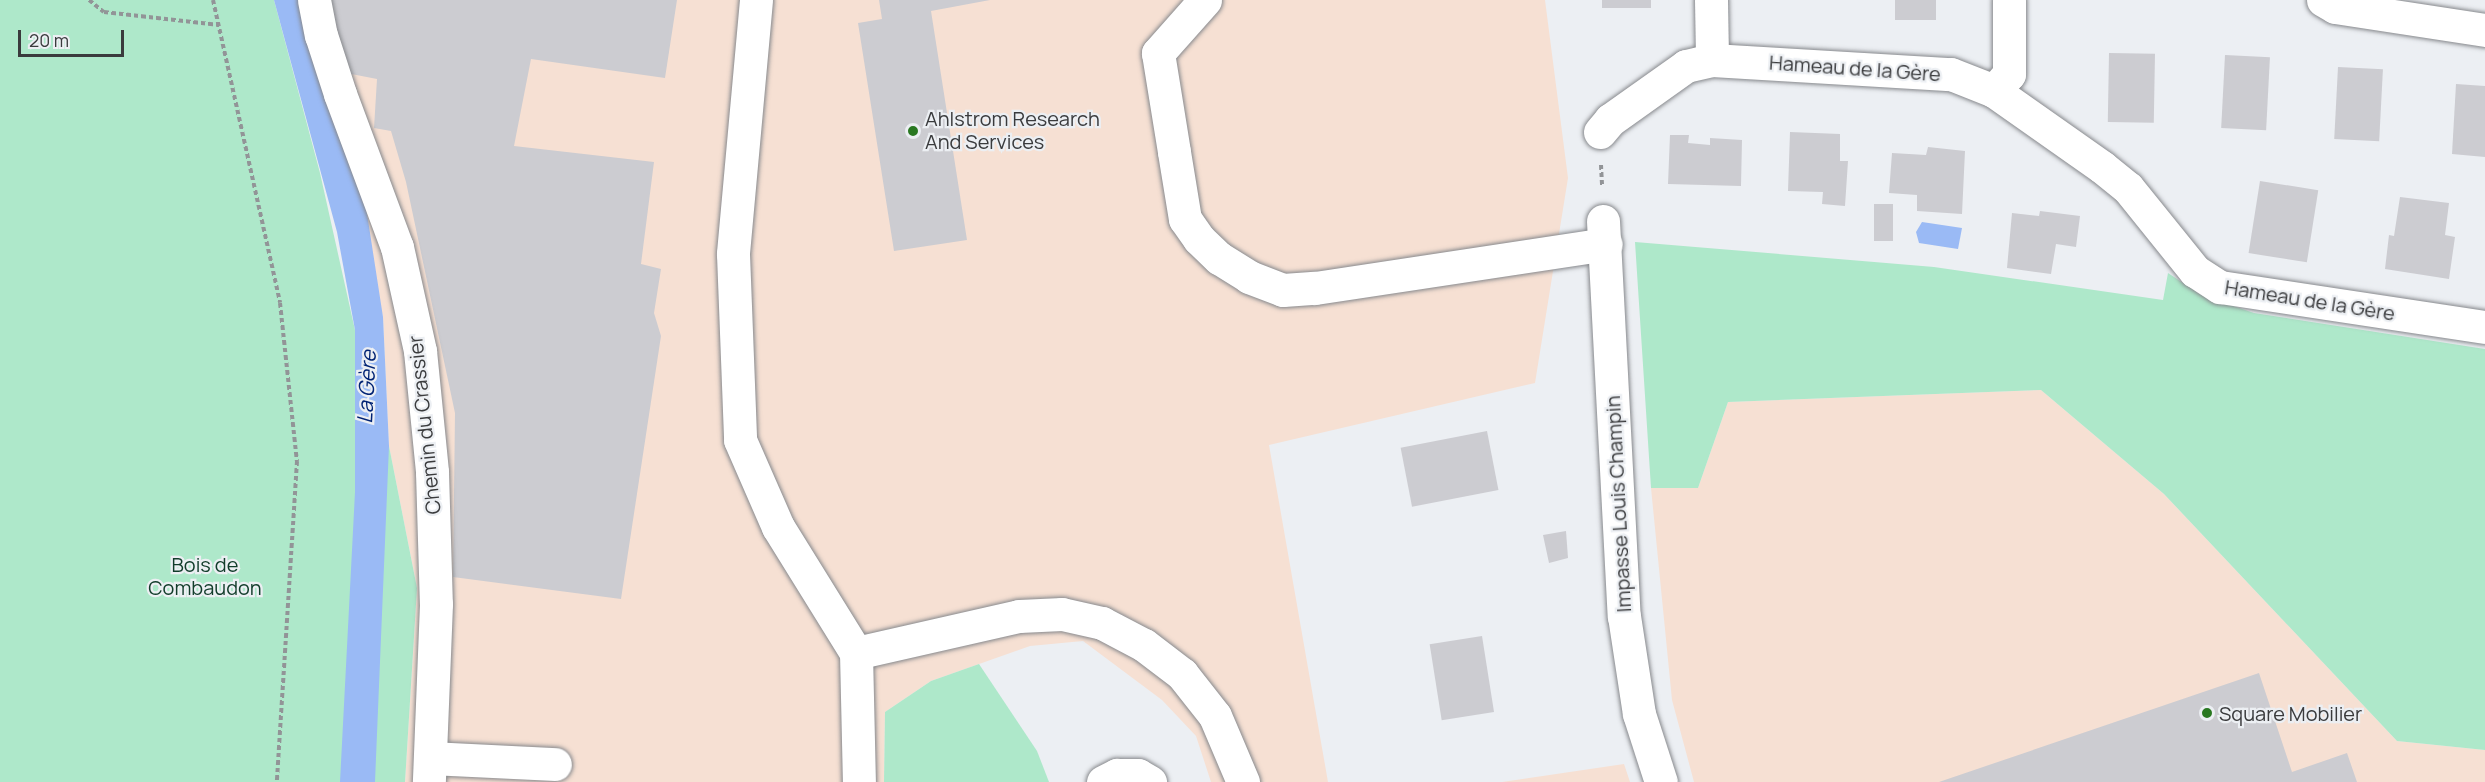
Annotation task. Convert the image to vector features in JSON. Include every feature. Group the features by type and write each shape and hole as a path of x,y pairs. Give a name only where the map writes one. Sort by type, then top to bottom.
{"street":[{"name":"Chemin du Crassier","path":"314,0 337,84 397,247 420,351 432,472 436,604 430,770"},
{"path":"756,0 733,254 740,440 778,527 856,653 859,782"},
{"path":"1205,0 1158,54 1173,152 1185,219 1199,239 1219,258 1249,277 1283,290 1315,288 1604,233"},
{"path":"1711,0 1712,60"},
{"path":"1994,92 2009,74 2009,0"},
{"path":"2323,0 2335,7 2485,30"},
{"name":"Hameau de la Gère","path":"1600,132 1610,120 1686,66 1712,60 1951,74 1994,92 2128,188 2194,271 2220,287 2485,327"},
{"name":"Impasse Louis Champin","path":"1604,233 1624,616 1639,714 1661,782"},
{"path":"856,653 1019,616 1062,614 1102,623 1144,645 1182,674 1215,716 1243,782"},
{"path":"430,770 555,764"},
{"path":"1103,782 1117,775 1138,775 1150,782"}],"path":[{"path":"88,0 104,12 219,25"},
{"path":"213,0 280,303 297,461 277,782"},
{"path":"1600,132 1604,233"}],"shaded area":[{"path":"310,0 1545,0 1568,178 1535,383 1269,445 1328,782 1211,782 1196,736 1162,700 1083,641 1030,646 931,681 885,712 884,782 405,782 417,588 389,446 383,317"},
{"path":"2041,390 2164,494 2397,741 2485,750 2485,782 1694,782 1672,700 1651,488 1698,488 1728,402"},
{"path":"1624,764 1630,782 1502,782"}],"green space":[{"name":"Bois de Combaudon","path":"0,0 274,0 320,173 355,330 357,440 389,446 417,588 405,782 0,782"},
{"path":"1635,242 1934,267 2163,300 2168,273 2201,295 2254,313 2485,349 2485,750 2397,741 2164,494 2041,390 1728,402 1698,488 1651,488"},
{"path":"979,664 1037,751 1049,782 884,782 885,712 931,681"}],"water":[{"name":"La Gère","path":"274,0 310,0 366,207 383,317 389,446 375,782 340,782 355,492 355,330 337,232"},
{"path":"1922,222 1962,228 1958,249 1919,243 1916,232"}],"building":[{"path":"328,0 677,0 665,78 531,59 514,146 654,162 641,264 661,269 654,313 661,336 621,599 453,577 455,413 406,182 391,131 374,128 377,79 336,71"},
{"name":"Ahlstrom Research And Services","path":"879,0 990,0 931,11 967,240 894,251 858,23 882,19"},
{"path":"1602,0 1651,0 1651,8 1602,8"},
{"path":"1895,0 1936,0 1936,20 1895,20"},
{"path":"2109,53 2155,54 2154,123 2108,122"},
{"path":"2225,55 2270,57 2266,130 2221,128"},
{"path":"2338,67 2383,69 2379,141 2334,139"},
{"path":"2456,84 2485,86 2485,157 2452,154"},
{"path":"1790,132 1840,134 1840,161 1848,161 1845,206 1822,204 1823,192 1788,191"},
{"path":"1670,135 1689,135 1688,143 1710,145 1710,138 1742,140 1741,186 1668,184"},
{"path":"1928,147 1965,151 1962,214 1917,211 1917,195 1889,193 1892,153 1926,155"},
{"path":"2260,181 2318,190 2307,262 2249,253"},
{"path":"2400,197 2449,203 2445,235 2455,237 2449,279 2385,269 2389,235 2394,236"},
{"path":"1874,204 1893,204 1893,241 1874,241"},
{"path":"2040,211 2080,216 2076,247 2056,244 2051,274 2007,268 2012,213 2039,216"},
{"path":"1487,431 1498,490 1412,507 1401,448"},
{"path":"1566,531 1568,558 1549,563 1543,535"},
{"path":"1482,636 1494,712 1442,720 1430,644"},
{"name":"Square Mobilier","path":"2259,673 2292,772 2347,753 2357,782 1939,782"}],"place":[{"name":"Ahlstrom Research And Services","path":"913,131"},
{"name":"Square Mobilier","path":"2207,713"}]}
